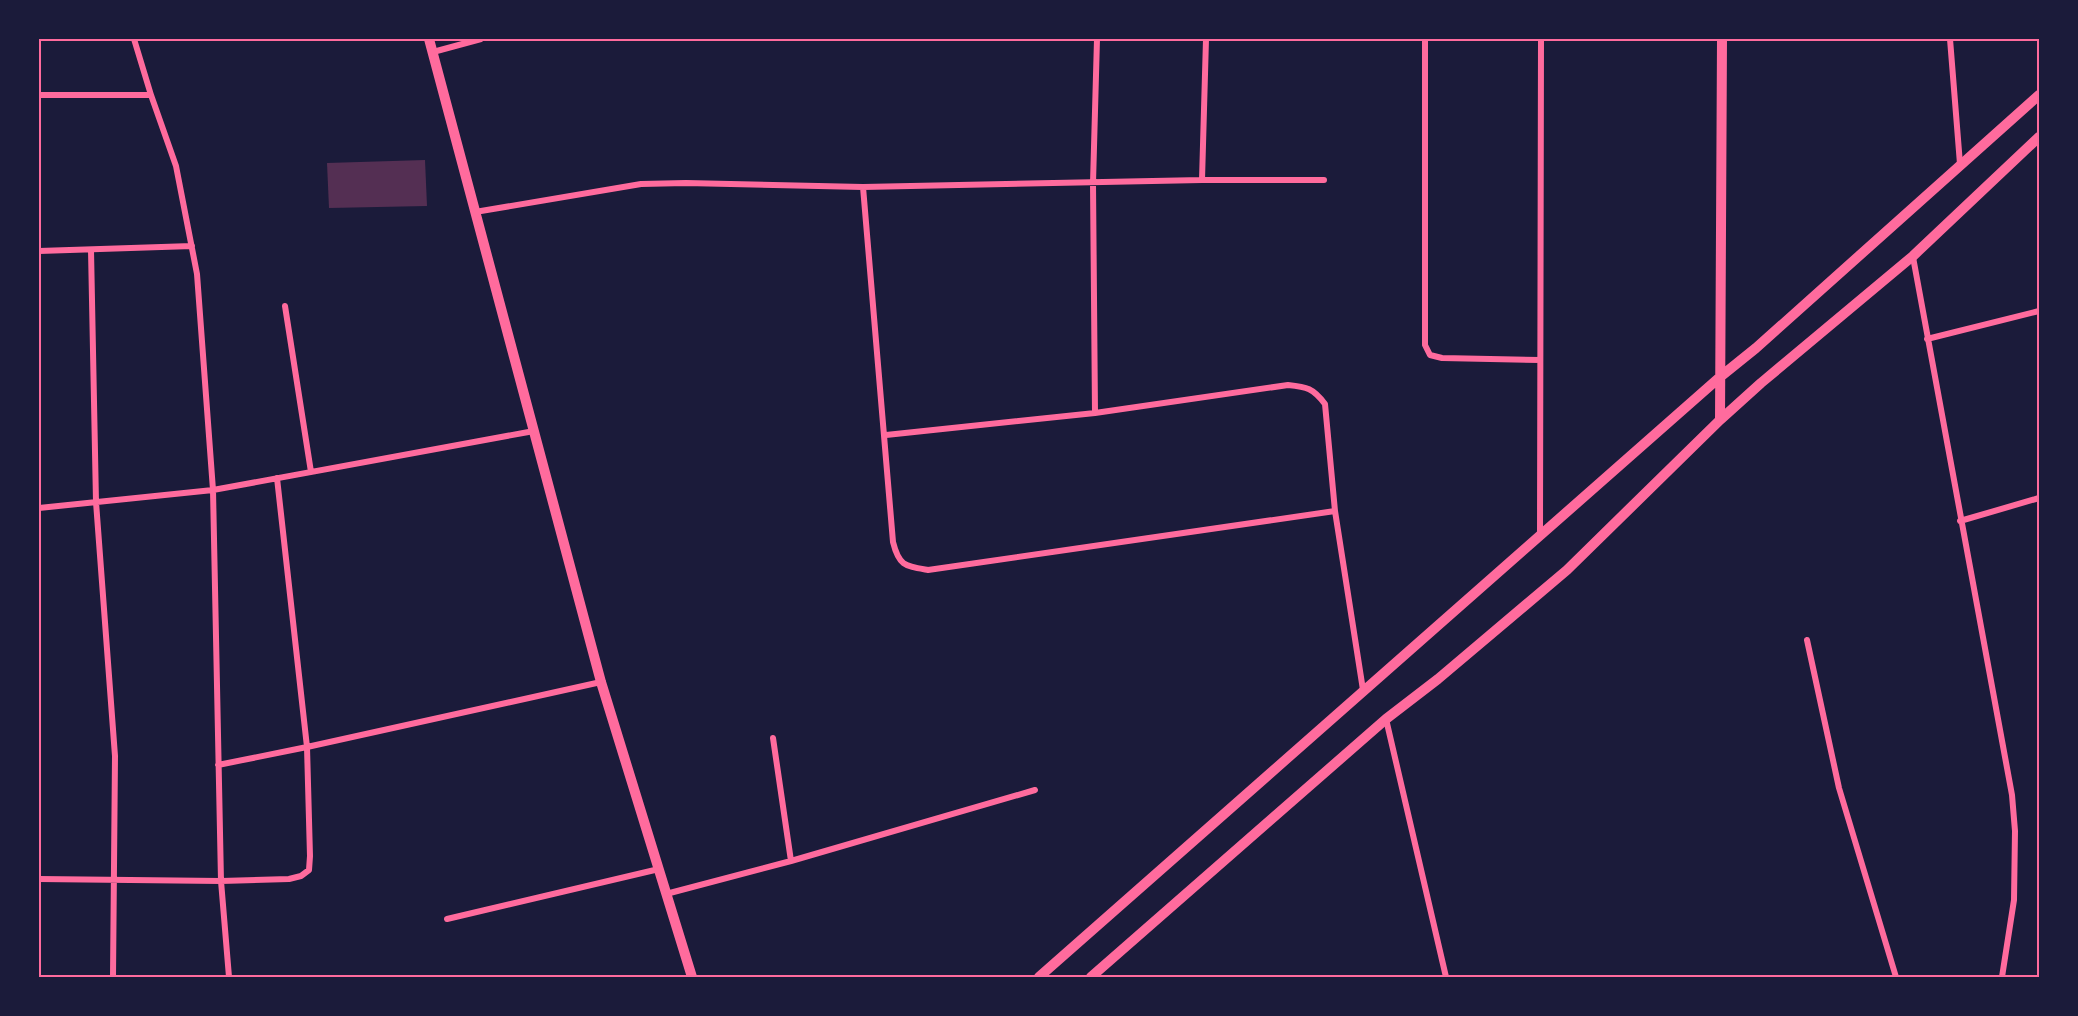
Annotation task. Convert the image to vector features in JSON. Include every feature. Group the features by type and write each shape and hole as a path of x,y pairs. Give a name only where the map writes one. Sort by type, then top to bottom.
{"street":[{"path":"134,39 176,166 197,274 213,490 220,880 229,977"},
{"path":"429,39 601,682 692,977"},
{"path":"433,52 481,39"},
{"path":"1095,413 1093,183 1097,39"},
{"path":"1202,180 1206,39"},
{"path":"1425,39 1425,345 1430,355 1442,358 1540,360"},
{"path":"1540,39 1540,535"},
{"path":"1720,420 1722,39"},
{"path":"1950,39 1960,164"},
{"path":"39,94 151,94"},
{"path":"1039,977 1363,690 1756,348 2039,95"},
{"path":"1091,977 1386,719 1438,679 1567,570 1720,420 1913,256 2039,137"},
{"path":"475,212 641,184 863,187 1202,180 1324,180"},
{"path":"863,187 886,435 893,542 897,558 907,567 928,570 1335,511"},
{"path":"39,251 192,246"},
{"path":"91,250 96,502 115,756 112,880 113,977"},
{"path":"1913,256 2012,795 2015,831 2014,900 2002,977"},
{"path":"285,306 312,472"},
{"path":"1927,339 2039,311"},
{"path":"886,435 1095,413 1288,385 1304,387 1316,392 1325,404 1335,511 1363,690"},
{"path":"39,508 213,490 534,432"},
{"path":"39,879 289,879 301,876 309,870 307,747 277,478"},
{"path":"1960,521 2039,498"},
{"path":"1807,640 1839,788 1896,977"},
{"path":"218,765 601,682"},
{"path":"1386,719 1446,977"},
{"path":"773,738 790,861"},
{"path":"666,894 790,861 1035,790"},
{"path":"447,919 659,869"}],"building":[{"path":"425,160 427,206 329,208 327,163"}]}
